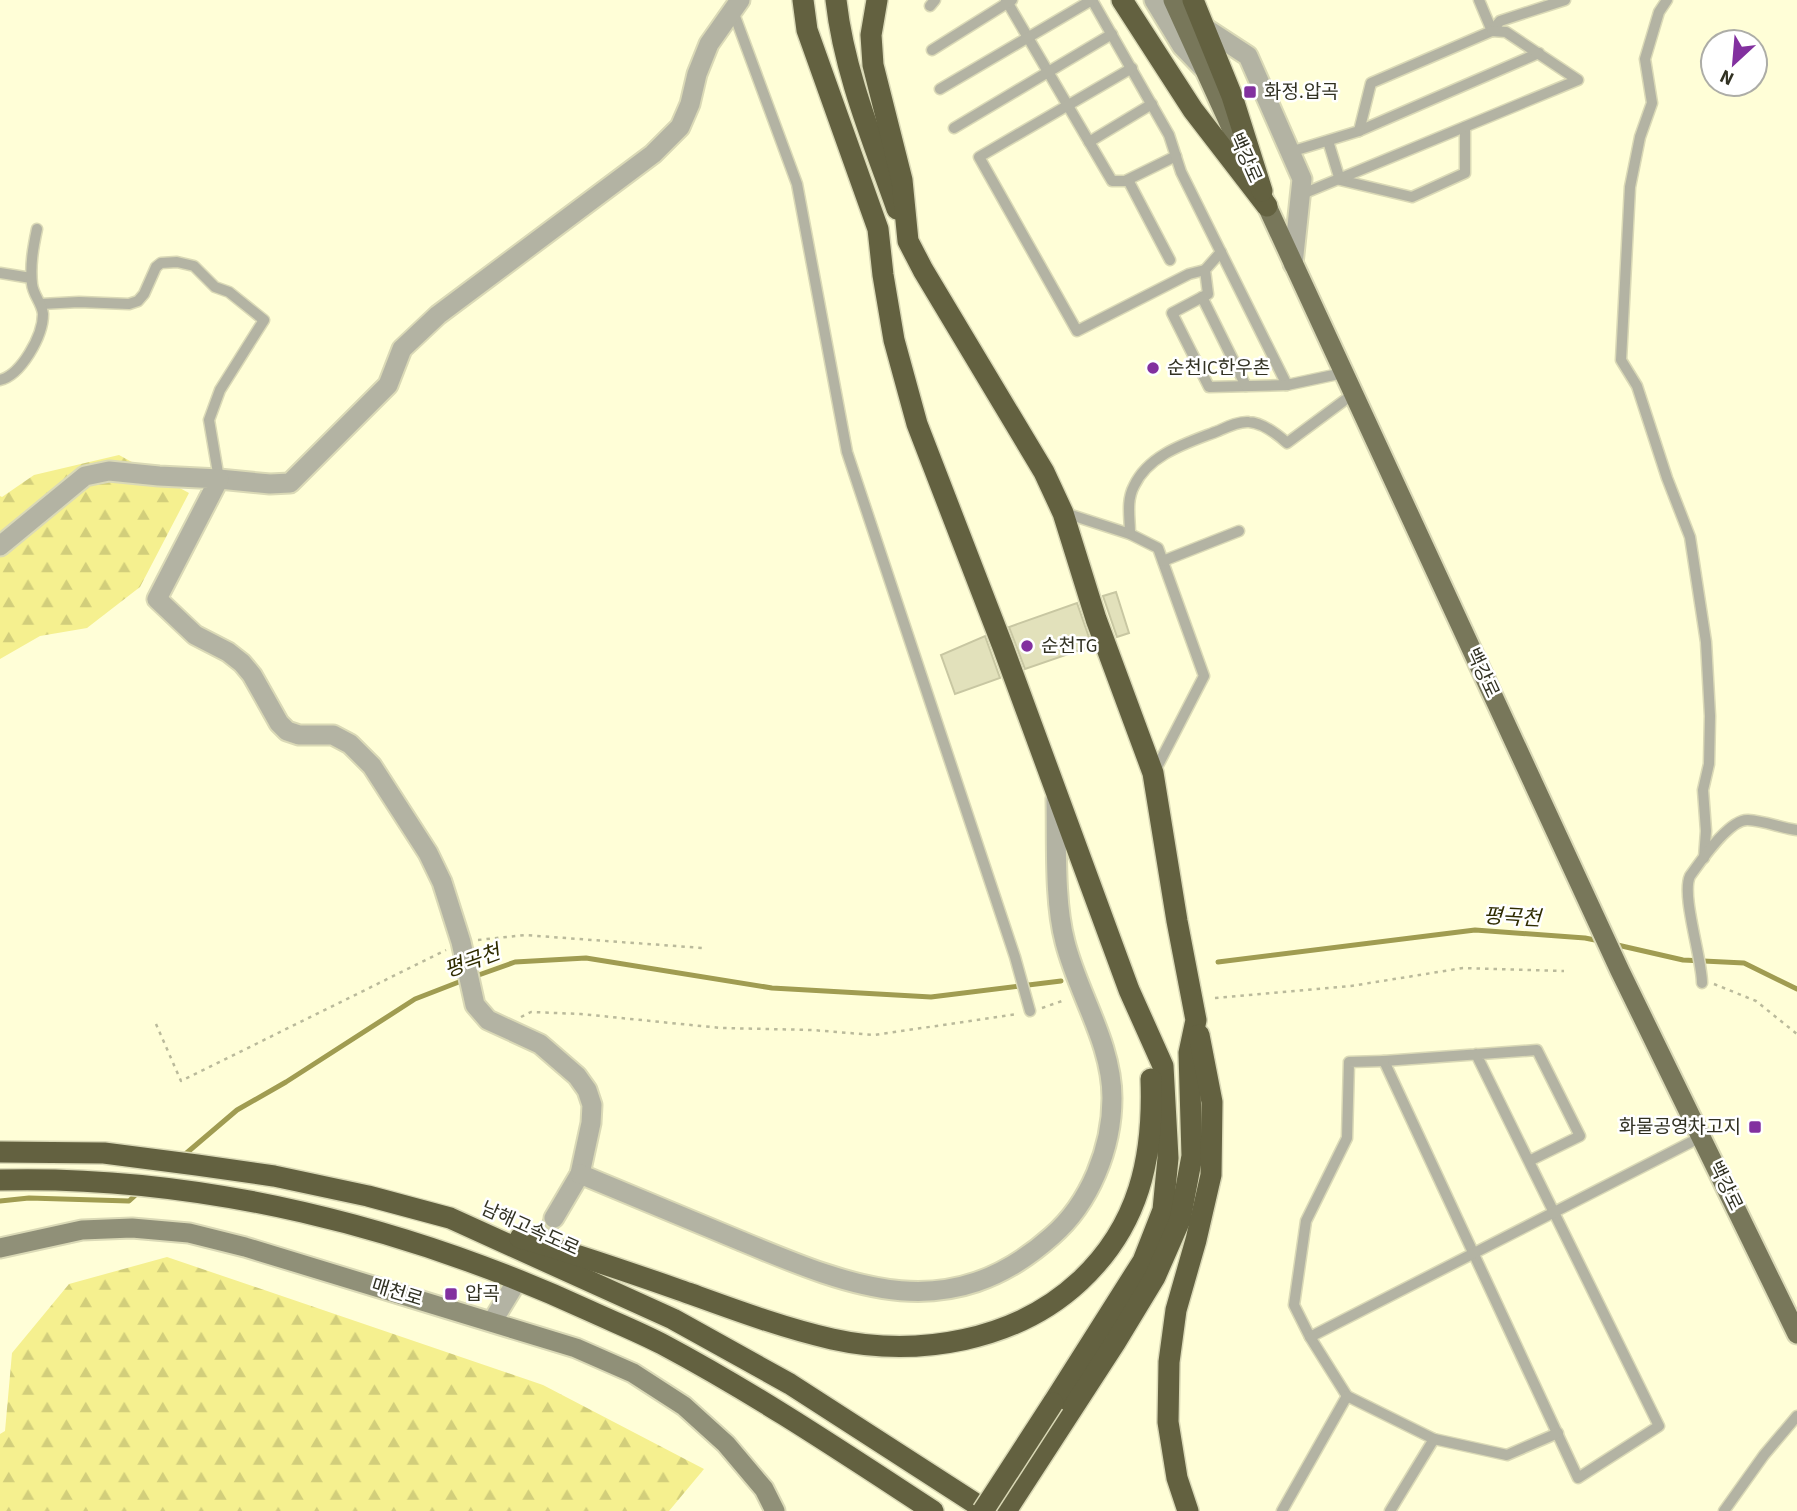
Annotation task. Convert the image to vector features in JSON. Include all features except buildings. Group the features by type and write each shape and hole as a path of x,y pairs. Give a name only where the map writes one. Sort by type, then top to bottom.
{"highway":[{"path":"803,0 807,30 878,229 894,340 917,424 1003,647 1129,990 1163,1066 1168,1158 1163,1210 1143,1261 1006,1511"},
{"path":"836,0 839,24 859,102 908,241 1044,472 1063,513 1096,619 1153,773 1177,921 1212,1102 1211,1175 1176,1310 1169,1362 1168,1422 1177,1478 1188,1511"},
{"path":"877,0 871,35 873,65 902,180 908,241"},
{"path":"1122,0 1193,110 1267,206"},
{"path":"1179,2 1205,29 1232,96 1267,206"},
{"path":"985,1511 1059,1410 1115,1343 1155,1277 1180,1220 1192,1156 1189,1053 1196,1020"},
{"path":"450,1218 566,1250 747,1314 834,1339 885,1346 931,1345 978,1337 1024,1320 1061,1299 1093,1269 1121,1233 1140,1191 1150,1141 1148,1032"},
{"name":"남해고속도로","path":"0,1153 104,1153 274,1176 368,1196 450,1218 673,1319 790,1384 985,1511"},
{"path":"0,1180 96,1183 164,1189 283,1207 391,1234 524,1281 672,1350 773,1408 933,1511"}],"main road":[{"name":"백강로","path":"1179,2 1293,264 1620,971 1797,1334"},
{"name":"매천로","path":"0,1248 82,1230 132,1228 189,1233 245,1247 576,1348 633,1373 684,1406 726,1444 764,1489 775,1511"}],"street":[{"path":"1154,0 1182,46 1207,71"},
{"path":"0,546 86,476 108,471 270,484 290,483 388,384 402,349 438,315 653,154 680,127 709,44 735,3"},
{"path":"1205,29 1248,56 1302,179 1293,264"},
{"path":"219,479 157,599 195,635 243,663 279,723 287,731 299,735 333,735 350,744 372,766 428,853 442,882 462,948 475,1005 488,1020 540,1044 577,1076 587,1090 592,1105 591,1123 580,1174 554,1218"},
{"path":"580,1174 816,1272 873,1288 917,1292 951,1289 981,1281 1010,1268 1030,1254 1059,1229 1087,1193 1111,1122 1111,1082 1102,1044 1065,943 1060,919 1055,794"},
{"path":"492,1322 512,1289"}],"lane":[{"path":"940,89 1092,0 1169,135 1181,172 1287,385"},
{"path":"1479,0 1492,31"},
{"path":"1492,31 1500,21 1565,0"},
{"path":"1667,0 1659,12 1645,59 1651,103 1640,137 1630,187 1621,360 1637,386 1667,478 1690,537 1706,642 1710,716 1709,764 1703,790 1706,831 1704,858"},
{"path":"932,50 1009,1 1112,181 1119,183 1128,180 1176,156"},
{"path":"735,3 797,184 847,452 1015,957 1030,1012"},
{"path":"1300,195 1578,80 1506,32 1492,31 1371,83 1359,131"},
{"path":"954,128 1112,34"},
{"path":"1290,152 1359,131 1539,53"},
{"path":"1132,68 979,157 1077,331 1189,274 1205,270 1220,252"},
{"path":"1089,142 1152,104"},
{"path":"1340,180 1412,197 1465,173 1465,127"},
{"path":"1328,141 1340,180"},
{"path":"1128,180 1170,260"},
{"path":"0,380 12,375 40,334 43,315 41,304 32,288 32,253 37,229"},
{"path":"41,304 129,304 138,301 144,294 156,267 161,263 177,262 194,266 215,286 229,292 264,320 220,390 209,420 219,479"},
{"path":"1205,270 1208,294 1172,313 1209,387 1287,385 1343,373"},
{"path":"0,272 32,278"},
{"path":"1202,297 1247,386"},
{"path":"1130,534 1129,501 1133,487 1141,474 1157,459 1177,447 1249,422 1263,426 1287,443 1353,394"},
{"path":"1063,513 1130,534 1158,548 1204,676 1153,773"},
{"path":"1163,561 1239,531"},
{"path":"1702,979 1687,882 1716,843 1740,820 1797,830"},
{"path":"1529,1161 1580,1136 1537,1051 1349,1062 1347,1138 1306,1221 1294,1305 1310,1337 1347,1396 1434,1439 1507,1455 1558,1433"},
{"path":"1384,1061 1578,1478 1659,1426 1476,1054"},
{"path":"1310,1337 1701,1137"},
{"path":"1282,1511 1347,1396"},
{"path":"1724,1511 1764,1455 1797,1416"},
{"path":"1390,1511 1434,1439"}],"path":[{"path":"156,1024 181,1080 462,948 525,935 702,948"},
{"path":"1215,998 1351,986 1463,968 1564,971"},
{"path":"1702,979 1756,1001 1797,1034"},
{"path":"505,1027 531,1012 581,1014 721,1028 812,1030 874,1035 936,1028 1030,1012 1062,1001"}],"green space":[{"path":"119,455 189,493 140,587 87,628 40,636 0,659 0,496 34,475"},
{"path":"167,1257 543,1385 704,1469 669,1511 0,1511 0,1434 5,1431 12,1353 69,1284"}],"waterway":[{"name":"평곡천","path":"1218,962 1475,930 1600,941"},
{"name":"평곡천","path":"1613,944 1683,960 1744,963 1797,989"},
{"name":"평곡천","path":"473,977 515,962 586,958 772,988 931,997 1061,981"},
{"name":"평곡천","path":"183,1156 237,1110 286,1082 415,999 464,980"},
{"name":"평곡천","path":"0,1201 29,1198 129,1201 140,1191"}],"tunnel":[{"path":"512,1289 554,1218"}],"place":[{"name":"화정.압곡","path":"1250,92"},
{"name":"순천IC한우촌","path":"1153,368"},
{"name":"순천TG","path":"1027,646"},
{"name":"화물공영차고지","path":"1755,1127"},
{"name":"압곡","path":"451,1294"}]}
